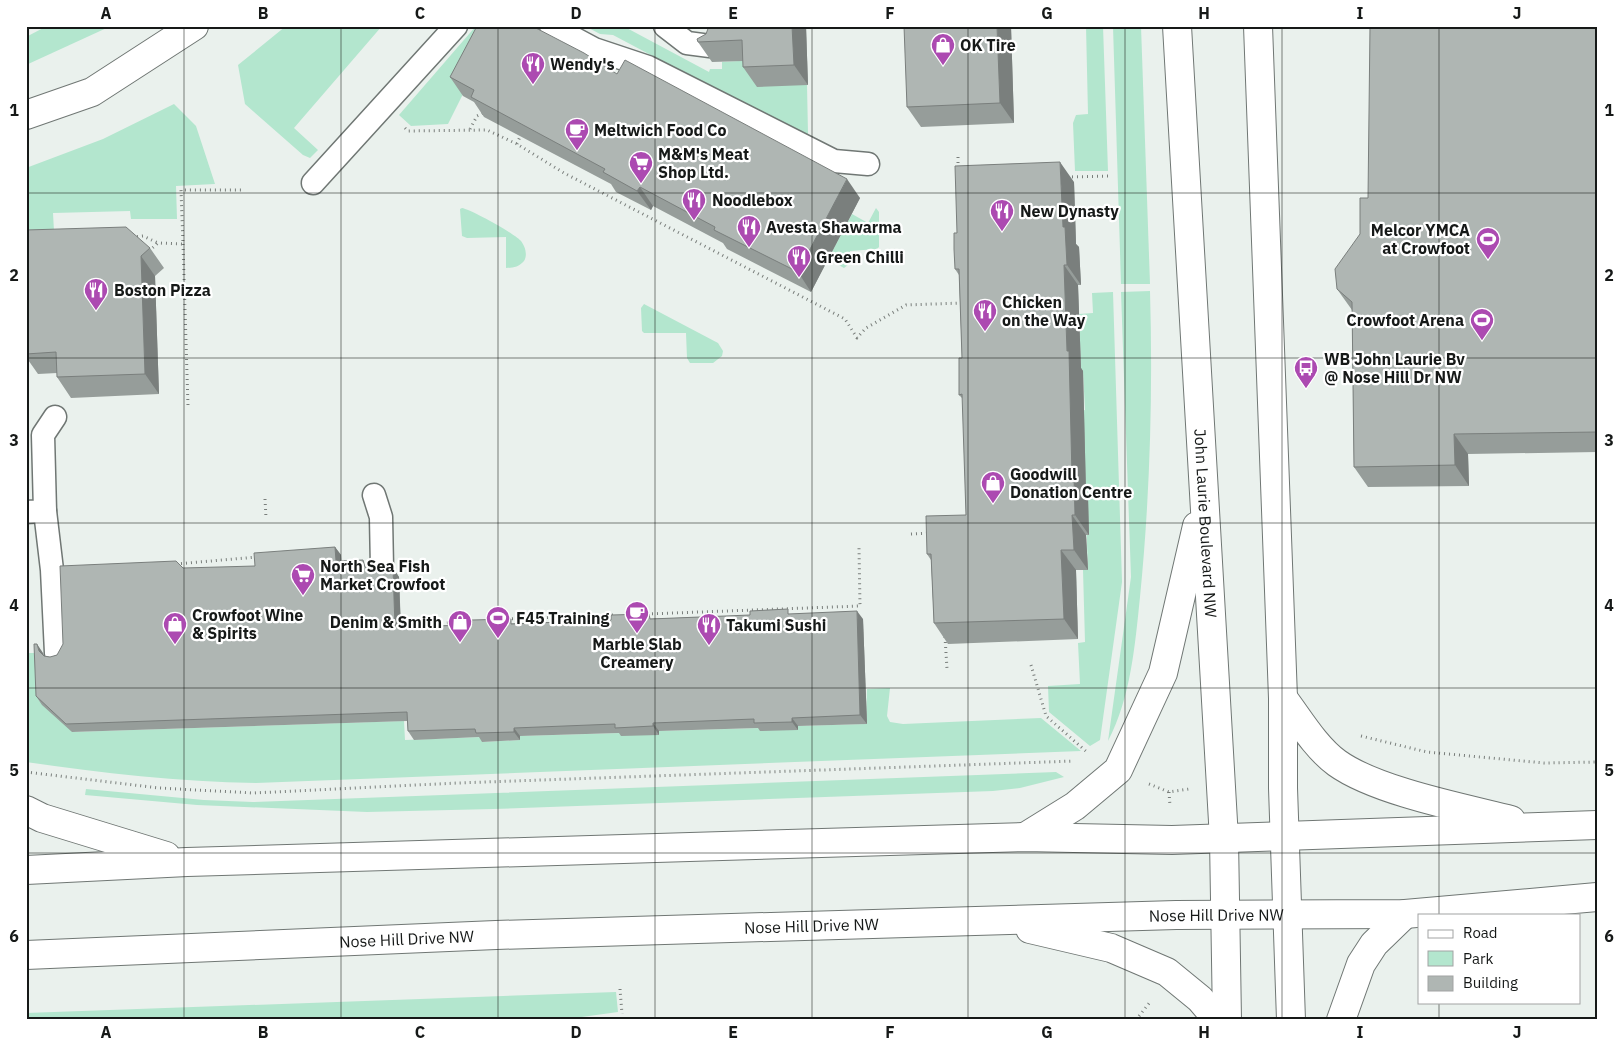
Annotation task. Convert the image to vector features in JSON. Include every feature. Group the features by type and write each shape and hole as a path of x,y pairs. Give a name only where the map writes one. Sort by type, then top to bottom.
{"main road":[{"path":"26,115 92,92 194,26"},
{"name":"John Laurie Boulevard NW","path":"1177,26 1224,839 1227,1020"},
{"path":"1258,26 1283,698 1283,788 1291,1020"},
{"path":"1025,837 1075,806 1118,770 1163,673 1205,493"},
{"path":"1283,698 1321,747 1336,762 1353,771 1395,788 1539,828"},
{"path":"26,810 42,818 187,862"},
{"path":"26,870 187,862 1025,837 1286,838 1597,825"},
{"name":"Nose Hill Drive NW","path":"26,955 496,934 1176,915 1405,914 1597,897"},
{"path":"1341,1020 1361,964 1374,944 1405,914"},
{"path":"992,921 1112,948 1167,972 1200,999 1218,1020"}],"lane":[{"path":"313,184 456,26"},
{"path":"550,26 594,49 648,67 834,161 868,164"},
{"path":"665,26 687,43 710,46"},
{"path":"55,417 43,435 35,512 52,573 56,653"},
{"path":"374,495 382,516 382,568"}],"path":[{"path":"382,108 408,131 487,130 517,144 564,173 845,319 857,338 866,328 906,305 962,303"},
{"path":"470,129 477,116 487,110"},
{"path":"517,144 522,137 520,131"},
{"path":"958,157 958,173"},
{"path":"1064,178 1112,176"},
{"path":"188,406 181,190 244,190"},
{"path":"629,207 633,200"},
{"path":"131,236 144,236 158,242 183,244"},
{"path":"147,253 158,242"},
{"path":"962,295 962,312"},
{"path":"265,499 266,518"},
{"path":"912,534 930,533"},
{"path":"645,614 860,606 859,548"},
{"path":"169,564 258,557"},
{"path":"498,620 616,615"},
{"path":"401,617 401,626 479,621"},
{"path":"508,619 508,628"},
{"path":"944,630 947,669"},
{"path":"1031,665 1046,716 1094,758"},
{"path":"1352,734 1427,752 1544,763 1597,762"},
{"path":"26,772 159,788 252,793 458,783 1062,763 1078,760"},
{"path":"1170,808 1169,792 1190,789"},
{"path":"620,989 622,1014"},
{"path":"1136,1020 1151,1000"}],"green space":[{"path":"47,26 111,26 26,65 26,37"},
{"path":"286,26 382,26 294,128 318,150 310,158 303,155 245,104 238,65"},
{"path":"476,26 497,26 448,124 411,126 399,115"},
{"path":"585,26 623,26 709,72 710,69 722,69 722,62 756,60 807,85 808,134 794,131 613,35 600,34"},
{"path":"1086,26 1103,26 1108,171 1075,171 1073,123 1076,115 1088,114"},
{"path":"1113,26 1141,26 1150,284 1121,284"},
{"path":"174,104 196,126 215,184 176,186 177,219 131,219 130,211 53,213 55,250 26,348 26,168 103,139"},
{"path":"462,208 492,222 520,240 525,250 526,256 524,261 516,267 506,268 506,237 467,238 462,236 460,209"},
{"path":"876,208 879,212 879,247 877,249 850,251 849,264 844,268 828,259 852,214 868,223"},
{"path":"1150,291 1150,444 1140,597 1134,652 1127,689 1116,724 1108,741 1131,577 1121,292"},
{"path":"1113,292 1122,582 1100,740 1090,746 1049,712 1048,686 1080,684 1078,643 1085,642 1083,570 1088,570 1082,411 1085,410 1083,372 1081,371 1079,314 1093,313 1092,293"},
{"path":"644,304 718,343 723,351 722,356 713,363 690,363 687,358 686,333 644,333 642,331 641,308"},
{"path":"26,567 28,627 26,653"},
{"path":"26,653 40,653 72,732 404,721 405,740 481,737 482,742 520,740 520,736 621,733 659,735 659,731 760,728 797,730 798,726 866,724 867,689 890,688 887,716 890,722 903,724 1041,718 1081,751 256,783 198,781 141,776 26,762"},
{"path":"1056,772 1064,777 1020,788 993,791 367,812 197,805 85,795 86,789 204,800 253,802"},
{"path":"616,992 618,1012 560,1020 26,1020 26,1013"}],"building":[{"path":"477,26 532,26 584,53 617,74 625,60 847,179 798,272 714,230 715,227 640,187 637,191 603,172 605,169 471,97 474,90 450,77"},
{"path":"709,26 792,26 794,65 743,67 742,40 698,42 697,39 706,34"},
{"path":"904,26 997,26 1000,103 907,107"},
{"name":"Melcor YMCA at Crowfoot","path":"1370,26 1597,26 1597,432 1454,434 1455,465 1354,467 1352,302 1337,289 1335,269 1360,234 1360,198 1368,198"},
{"path":"1060,162 1067,265 1064,265 1075,515 1072,515 1074,550 1061,550 1064,619 934,623 931,554 927,554 926,516 966,515 962,394 959,395 959,358 962,358 959,269 955,269 954,249 954,233 957,233 955,166"},
{"name":"Boston Pizza","path":"126,227 150,248 141,256 145,374 57,377 56,352 26,354 26,230"},
{"path":"335,547 336,561 363,560 365,567 376,572 383,570 388,562 393,568 395,627 472,625 472,620 511,619 511,624 611,620 611,615 649,614 650,619 750,615 750,611 788,609 788,614 857,611 860,715 792,718 792,722 754,723 754,719 653,723 653,726 615,728 615,724 514,728 514,732 476,733 475,729 408,731 407,712 66,724 36,696 34,644 37,644 39,651 44,656 50,657 57,655 63,644 60,566 176,561 183,568 255,566 254,553"}],"place":[{"name":"OK Tire","path":"943,66"},
{"name":"Wendy's","path":"533,85"},
{"name":"Meltwich Food Co","path":"577,151"},
{"name":"M&M's Meat Shop Ltd.","path":"641,184"},
{"name":"Noodlebox","path":"694,221"},
{"name":"New Dynasty","path":"1002,232"},
{"name":"Avesta Shawarma","path":"749,248"},
{"name":"Melcor YMCA at Crowfoot","path":"1488,260"},
{"name":"Green Chilli","path":"799,278"},
{"name":"Boston Pizza","path":"96,311"},
{"name":"Chicken on the Way","path":"985,332"},
{"name":"Crowfoot Arena","path":"1482,341"},
{"name":"WB John Laurie Bv @ Nose Hill Dr NW","path":"1306,389"},
{"name":"Goodwill Donation Centre","path":"993,504"},
{"name":"North Sea Fish Market Crowfoot","path":"303,596"},
{"name":"Marble Slab Creamery","path":"637,634"},
{"name":"F45 Training","path":"498,639"},
{"name":"Denim & Smith","path":"460,643"},
{"name":"Crowfoot Wine & Spirits","path":"175,645"},
{"name":"Takumi Sushi","path":"709,646"}]}
